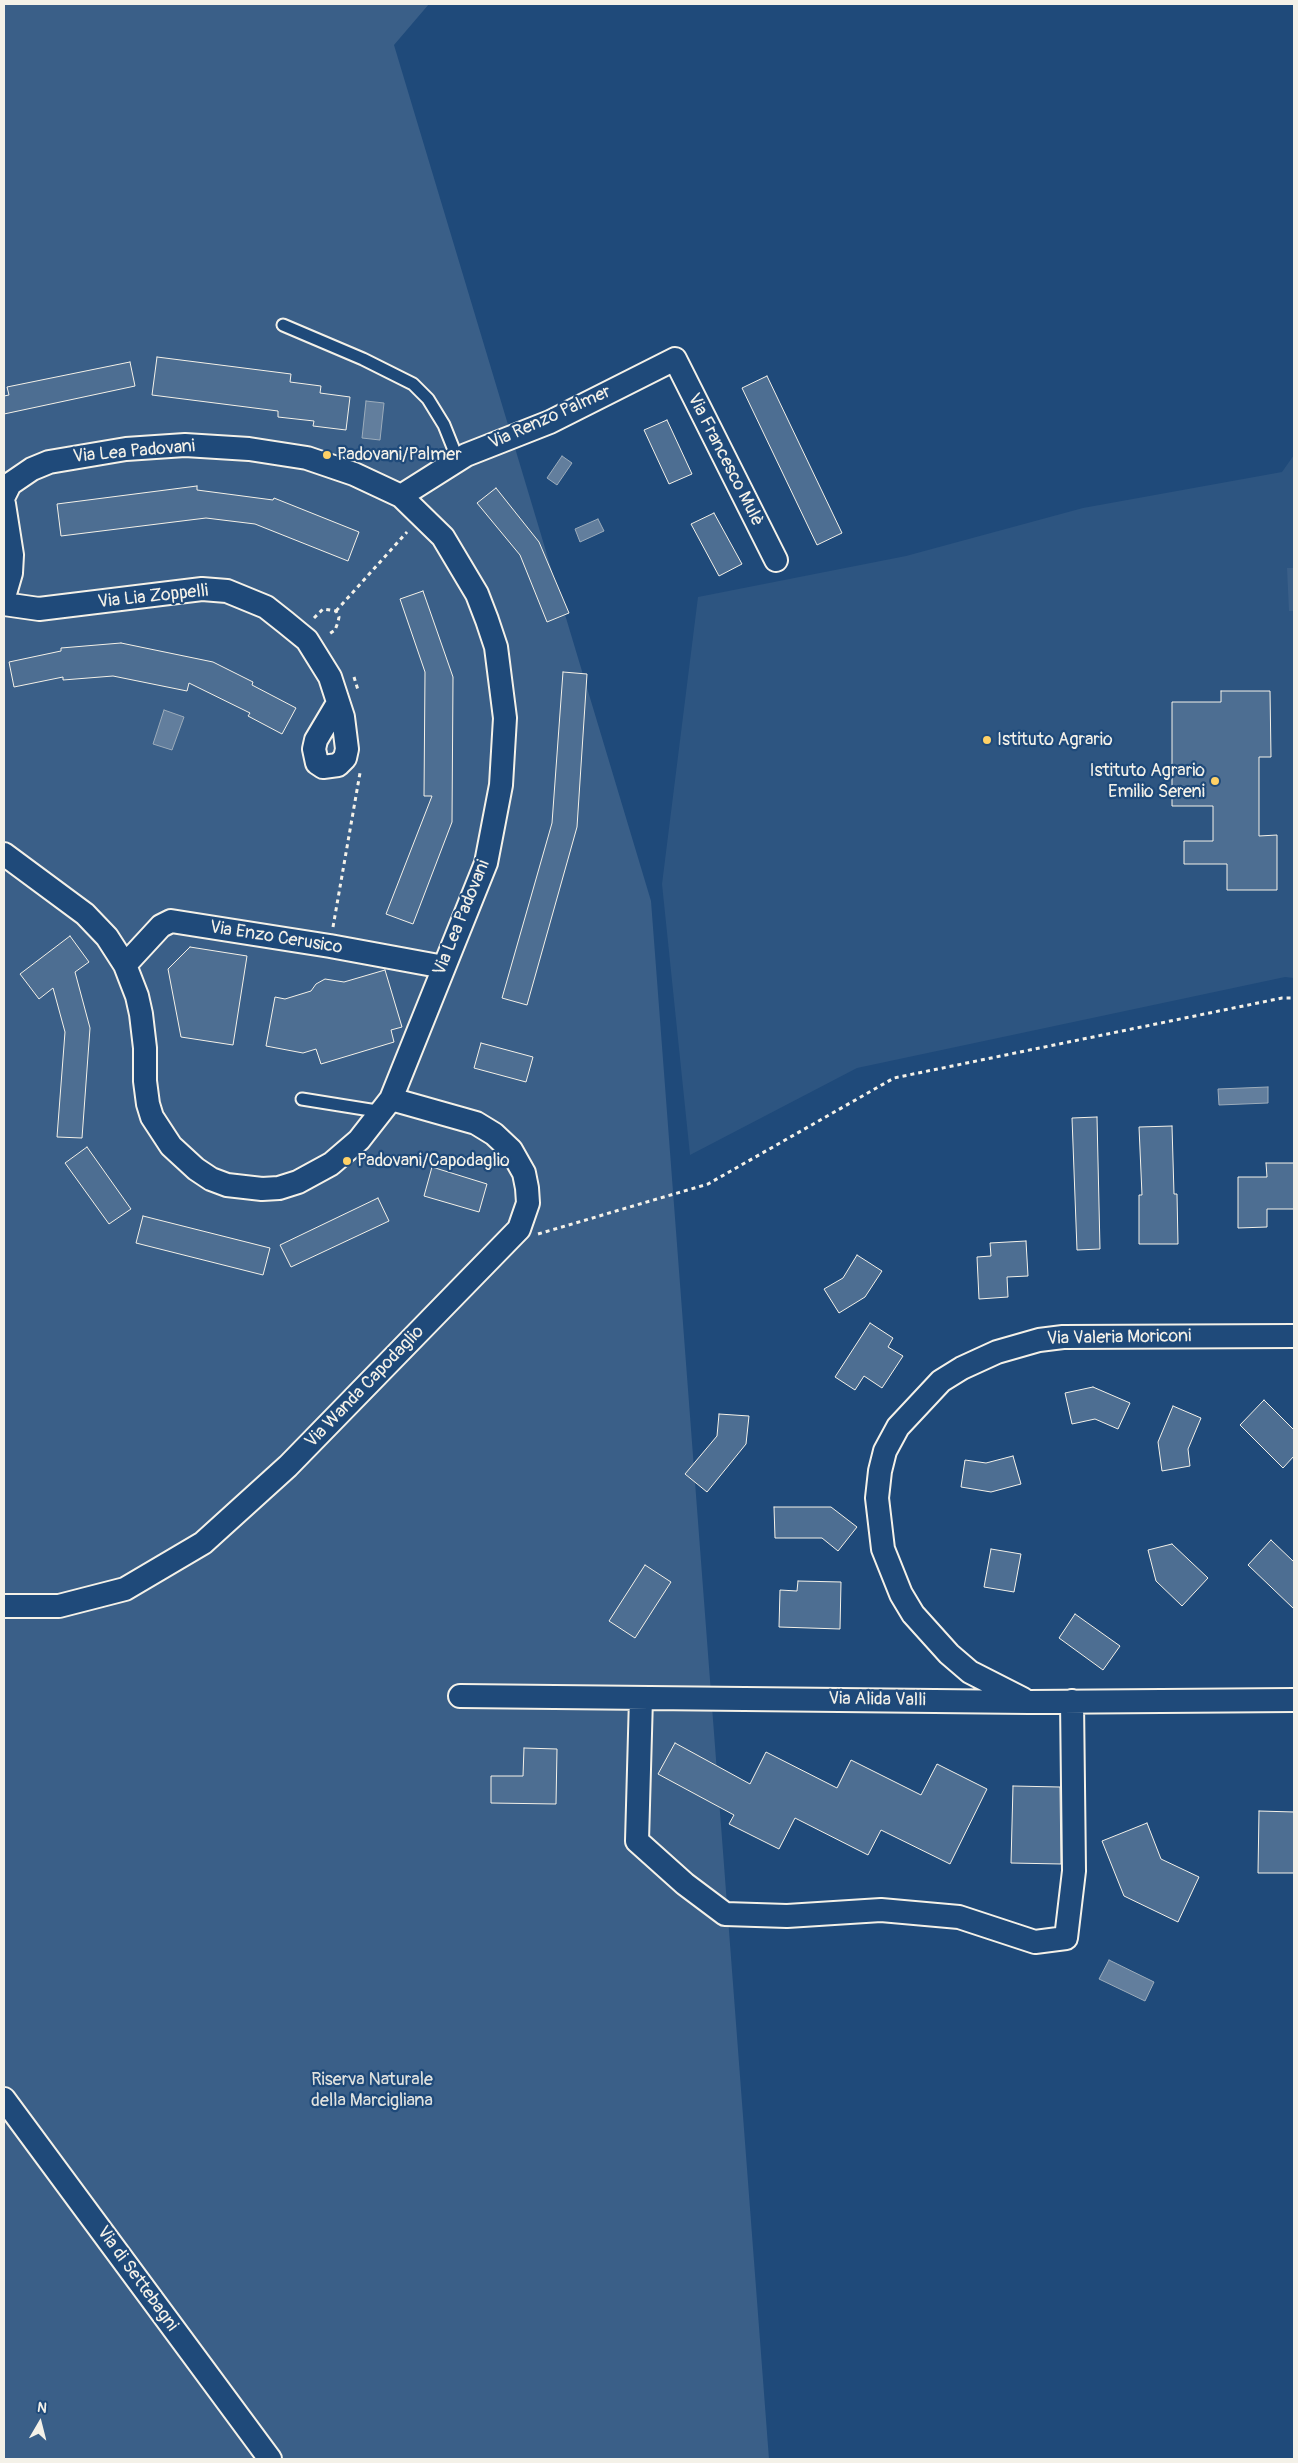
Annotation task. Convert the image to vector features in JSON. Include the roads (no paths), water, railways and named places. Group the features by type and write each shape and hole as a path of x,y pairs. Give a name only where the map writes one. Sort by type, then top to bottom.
{"street":[{"name":"Via Renzo Palmer","path":"402,496 466,455 550,422 675,360"},
{"name":"Via Francesco Mulè","path":"675,360 776,560"},
{"name":"Via Lea Padovani","path":"4,496 10,484 32,469 49,462 126,449 185,445 249,449 307,458 354,474 402,496 443,537 477,594 496,647 505,718 501,785 486,864 387,1106 347,1151 331,1164 298,1182 279,1188 262,1189 227,1185 211,1179 182,1157 162,1134 152,1117 148,1104 141,1014 137,996 125,965 108,937 86,914 4,854"},
{"path":"4,504 12,555 11,573 4,597"},
{"name":"Via Lia Zoppelli","path":"4,604 39,609 202,589 227,591 266,607 307,640 330,676 338,703"},
{"name":"Via Enzo Cerusico","path":"125,965 161,926 171,921 330,946 444,967"},
{"name":"Via Wanda Capodaglio","path":"4,1606 59,1606 125,1589 204,1543 288,1466 519,1229 528,1203 524,1173 511,1150 494,1134 476,1123 387,1106"},
{"name":"Via Valeria Moriconi","path":"1030,1702 970,1672 948,1654 913,1614 901,1594 883,1549 877,1498 880,1471 885,1451 898,1428 942,1381 962,1368 997,1352 1039,1340 1062,1337 1294,1336"},
{"name":"Via Alida Valli","path":"460,1696 1030,1702 1294,1700"},
{"path":"641,1698 637,1841 685,1884 725,1914 787,1916 881,1910 959,1917 1035,1942 1066,1938 1074,1870 1072,1701"},
{"name":"Via di Settebagni","path":"4,2099 270,2459"}],"lane":[{"path":"283,325 363,359 413,384 428,399 444,425 458,460"},
{"path":"302,1099 387,1106"}],"place":[{"name":"Padovani/Palmer","path":"327,455"},
{"name":"Istituto Agrario","path":"987,740"},
{"name":"Istituto Agrario Emilio Sereni","path":"1215,781"},
{"name":"Padovani/Capodaglio","path":"347,1161"}],"park label":[{"name":"Riserva Naturale della Marcigliana","path":"372,2090"}]}
